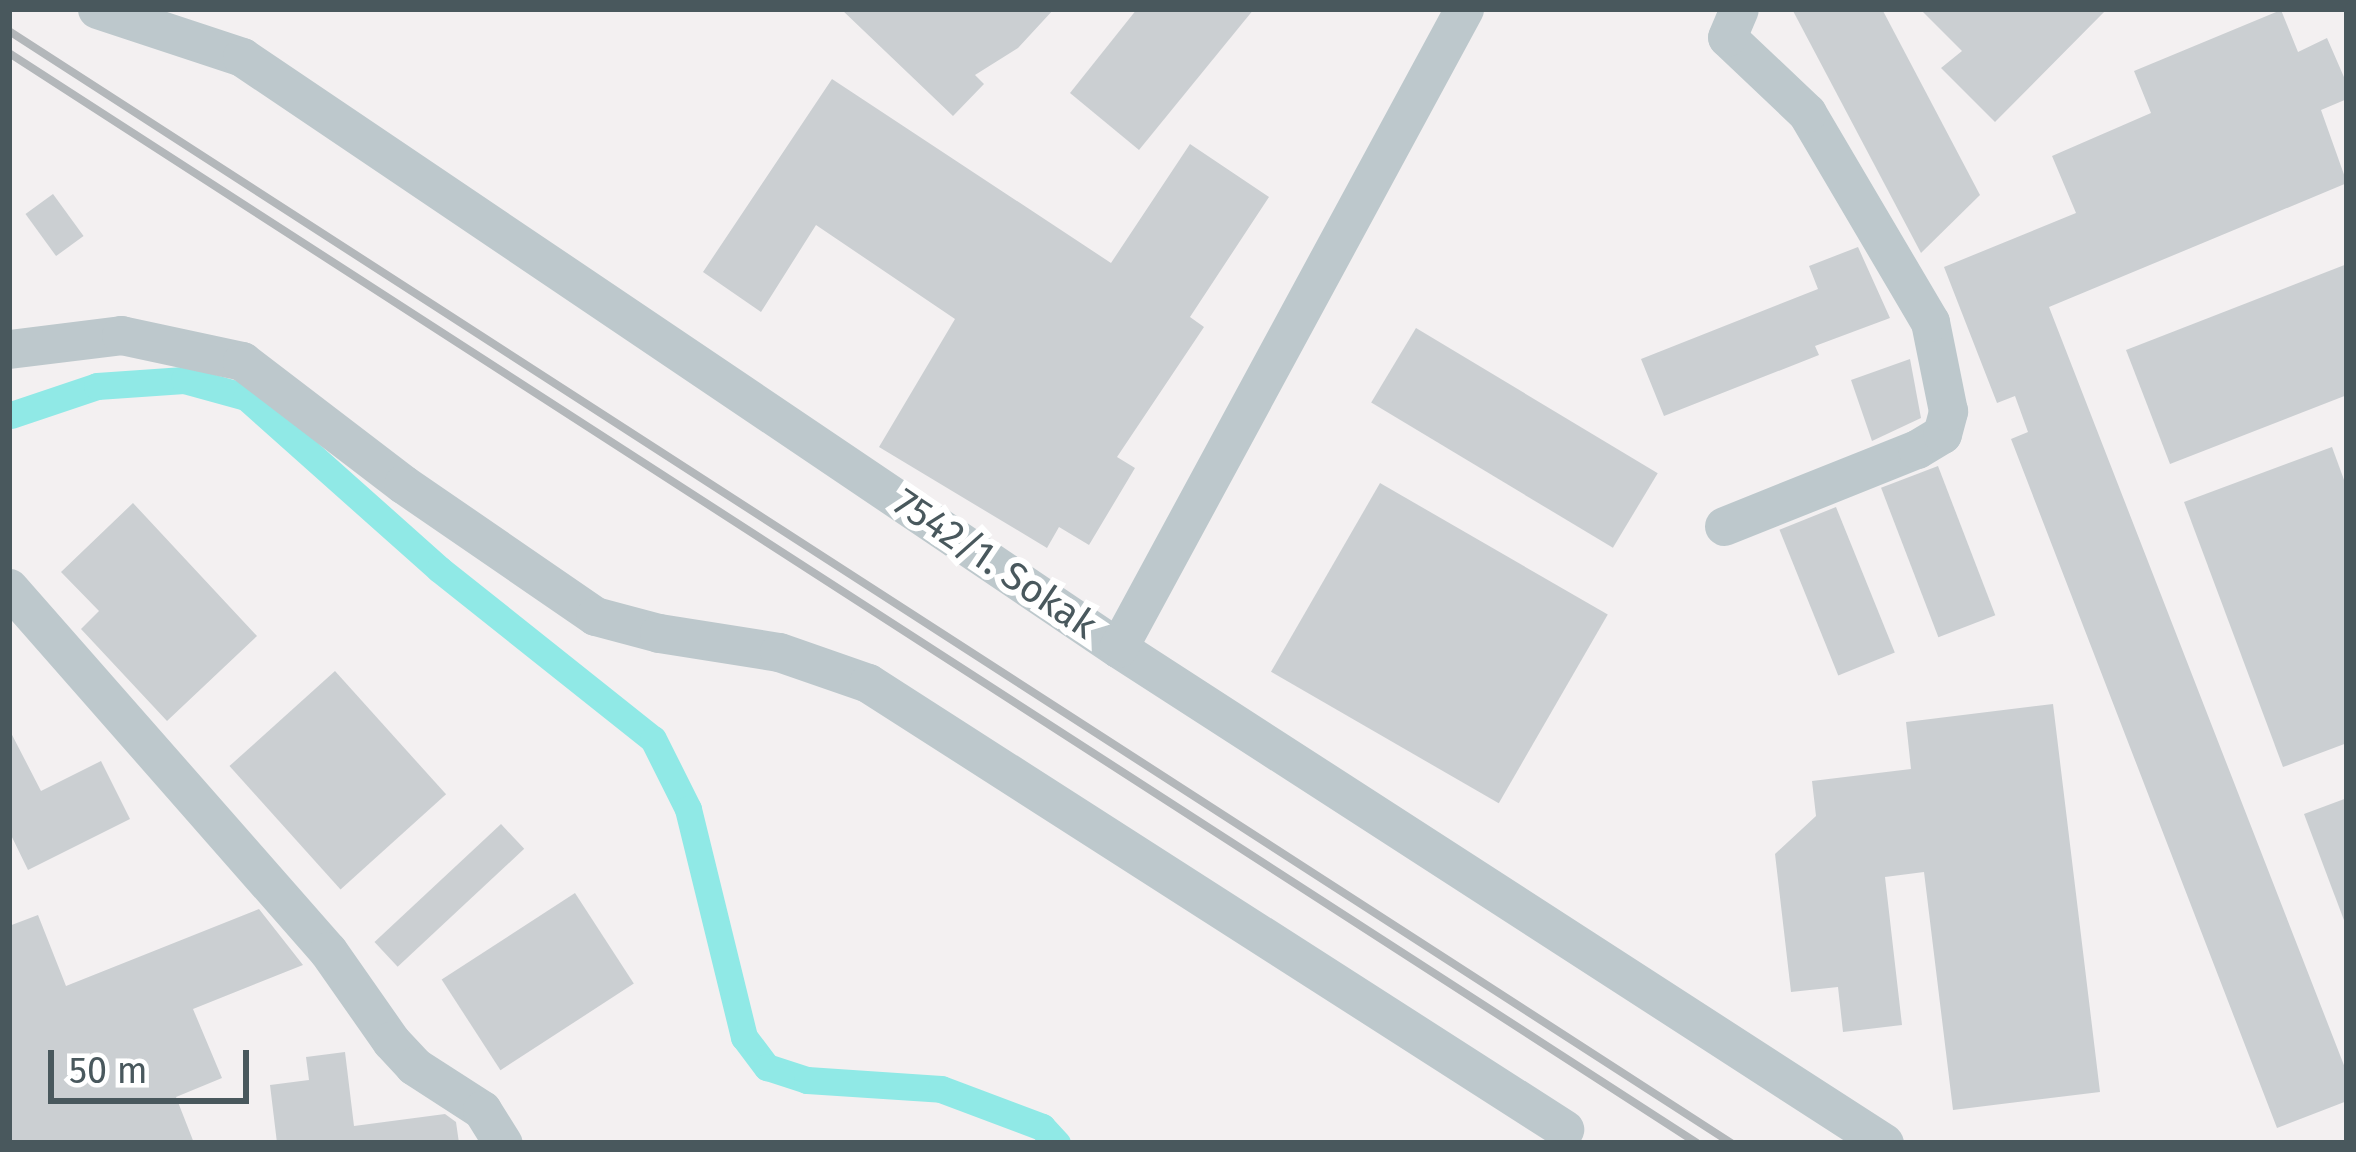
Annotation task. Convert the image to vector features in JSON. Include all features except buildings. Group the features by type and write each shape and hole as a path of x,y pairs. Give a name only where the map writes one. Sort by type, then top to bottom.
{"street":[{"name":"7542/1. Sokak","path":"97,9 242,57 1118,648 1884,1143"},
{"path":"1118,648 1464,9"},
{"path":"1724,526 1917,449 1942,434 1948,411 1930,322 1807,113 1727,37 1739,9"},
{"path":"9,349 121,335 242,361 403,484 595,616 659,633 779,652 868,682 1564,1129"},
{"path":"9,588 328,951 391,1041 414,1066 482,1110 503,1143"}],"waterway":[{"path":"11,415 97,386 184,380 246,397 439,569 653,739 688,809 744,1037 767,1067 807,1080 941,1089 1042,1127 1057,1143"}],"railway":[{"path":"9,31 1731,1143"},
{"path":"9,53 1697,1143"}]}
